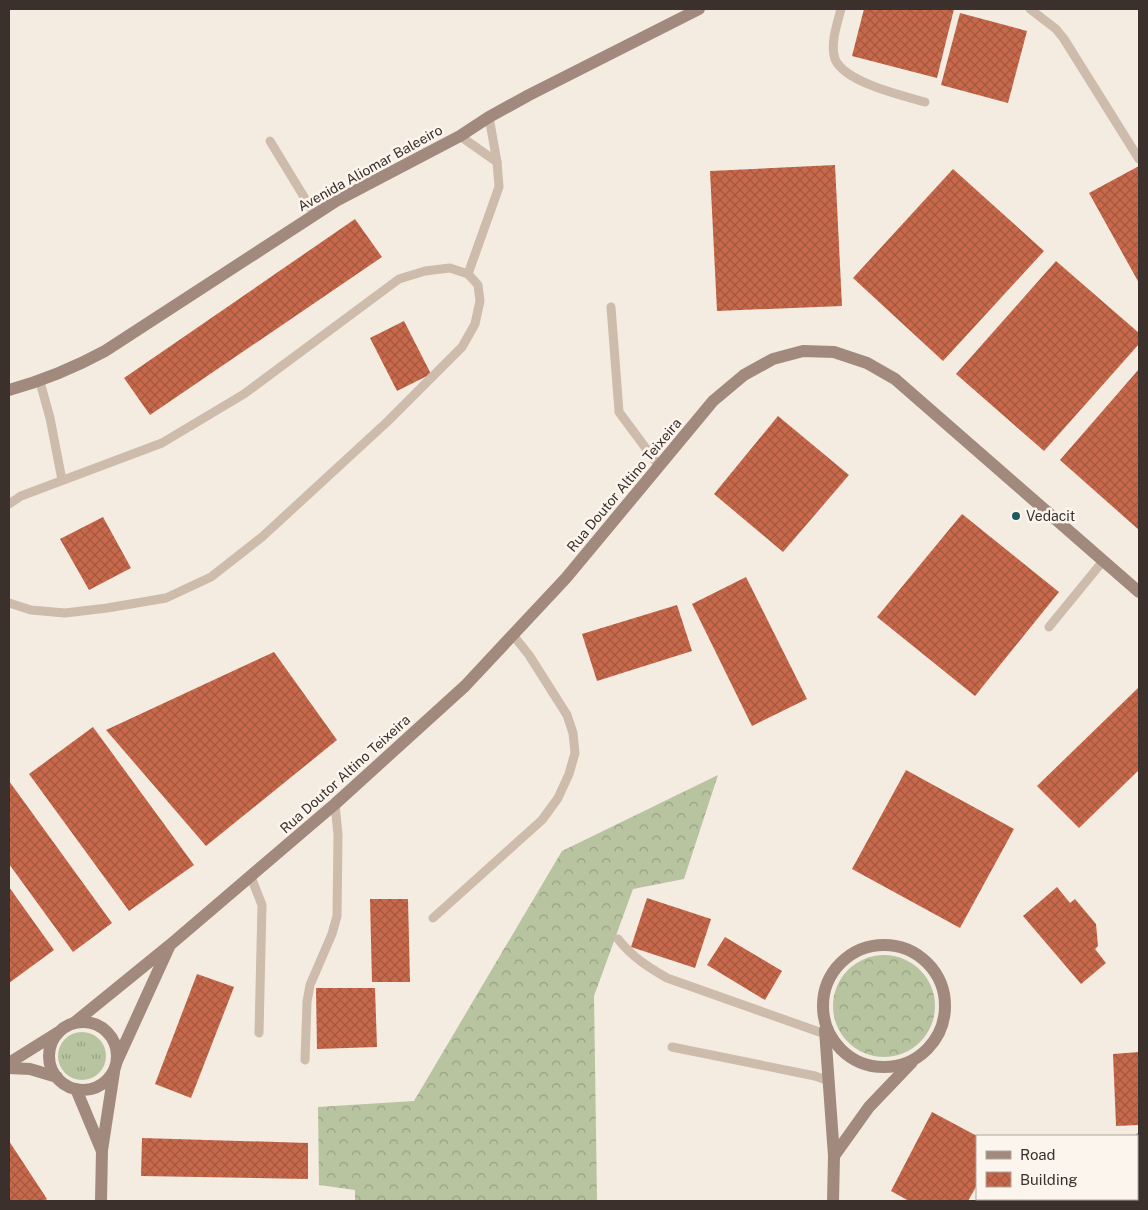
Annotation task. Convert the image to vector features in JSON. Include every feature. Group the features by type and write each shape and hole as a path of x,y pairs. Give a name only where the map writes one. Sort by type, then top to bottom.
{"street":[{"name":"Avenida Aliomar Baleeiro","path":"9,390 40,382 72,369 105,351 314,215 376,179 460,136 489,117 699,9"},
{"name":"Rua Doutor Altino Teixeira","path":"74,1023 251,877 465,686 566,578 713,401 744,375 773,360 803,350 834,352 867,363 895,380 1139,592"},
{"path":"833,1201 834,1156 822,1002 827,981 838,964 855,951 875,944 896,946 916,953 932,968 942,986 946,1007 942,1027 931,1046 915,1059 869,1107 834,1156"},
{"name":"Rua Doutor Altino Teixeira","path":"115,1066 170,945"},
{"path":"9,1063 74,1023 86,1022 97,1024 107,1031 114,1041 117,1052 102,1150 101,1201"},
{"path":"825,1028 834,1042 846,1054 860,1063 878,1067 895,1067 915,1059"},
{"path":"56,1077 49,1060 49,1050 52,1041 58,1033"},
{"path":"9,1068 30,1069 56,1077 76,1089 87,1089 98,1086 107,1080 115,1066"},
{"path":"76,1089 102,1150"}],"lane":[{"path":"841,9 836,28 834,49 836,60 840,66 860,81 884,91 925,102"},
{"path":"1030,9 1056,29 1064,39 1139,160"},
{"path":"468,274 499,187 497,162 489,117"},
{"path":"460,136 497,162"},
{"path":"270,141 314,215"},
{"path":"9,504 21,496 162,443 244,394 399,279 425,271 450,268 468,274 478,285 480,301 475,324 462,347 387,422 276,524 211,577 166,598 107,608 65,613 31,610 9,603"},
{"path":"611,307 620,412 659,466"},
{"path":"40,382 50,418 62,480"},
{"path":"1049,627 1103,561"},
{"path":"433,918 542,820 558,798 569,774 575,753 573,732 567,715 529,656 513,635"},
{"path":"305,1060 307,1002 310,985 332,934 337,916 338,844 335,804"},
{"path":"251,877 262,905 259,1033"},
{"path":"618,940 628,952 644,965 690,988 825,1028"},
{"path":"672,1047 815,1076 829,1081"}],"green space":[{"path":"718,775 684,879 633,889 594,996 597,1201 355,1201 355,1190 319,1185 318,1107 414,1101 562,851"},
{"path":"884,955 904,958 913,963 927,977 932,986 935,1006 932,1026 927,1035 913,1049 904,1054 884,1057 864,1054 855,1049 841,1035 836,1026 833,1006 836,986 841,977 855,963 864,958"},
{"path":"82,1032 91,1034 99,1039 104,1047 106,1056 104,1065 99,1073 91,1078 82,1080 73,1078 65,1073 60,1065 58,1056 60,1047 65,1039 73,1034"}],"building":[{"path":"864,9 954,9 937,78 852,56"},
{"path":"960,13 1027,31 1008,103 941,85"},
{"path":"835,165 842,306 717,311 710,171"},
{"path":"1139,166 1139,283 1089,193"},
{"path":"953,169 1044,251 943,361 853,278"},
{"path":"355,219 382,257 150,415 124,378"},
{"path":"1056,261 1139,333 1139,344 1044,451 956,374"},
{"path":"404,321 431,374 397,391 370,338"},
{"path":"1139,369 1139,530 1060,460"},
{"path":"778,416 849,475 783,552 714,494"},
{"path":"962,514 1059,592 975,696 877,617"},
{"path":"103,517 131,568 89,590 60,539"},
{"path":"746,577 807,699 752,726 692,604"},
{"path":"677,605 692,651 597,681 582,634"},
{"path":"274,652 337,740 206,846 106,730"},
{"path":"1139,687 1139,770 1079,828 1037,786"},
{"path":"93,727 194,865 129,911 29,774"},
{"path":"906,770 1014,829 960,928 852,869"},
{"path":"9,781 112,923 73,952 9,864"},
{"path":"9,887 54,950 9,983"},
{"path":"1057,887 1070,903 1075,899 1096,924 1098,946 1095,949 1106,963 1081,984 1023,916"},
{"path":"647,898 711,919 695,968 631,947"},
{"path":"370,899 408,899 410,982 372,982"},
{"path":"725,937 782,971 765,1000 707,965"},
{"path":"197,974 234,987 191,1098 155,1084"},
{"path":"316,988 375,988 377,1047 317,1049"},
{"path":"1139,1052 1139,1125 1116,1126 1113,1054"},
{"path":"932,1112 976,1135 976,1187 968,1201 909,1201 891,1191"},
{"path":"142,1138 308,1143 308,1179 141,1176"},
{"path":"9,1141 47,1199 44,1201 9,1201"}],"place":[{"name":"Vedacit","path":"1016,516"}]}
